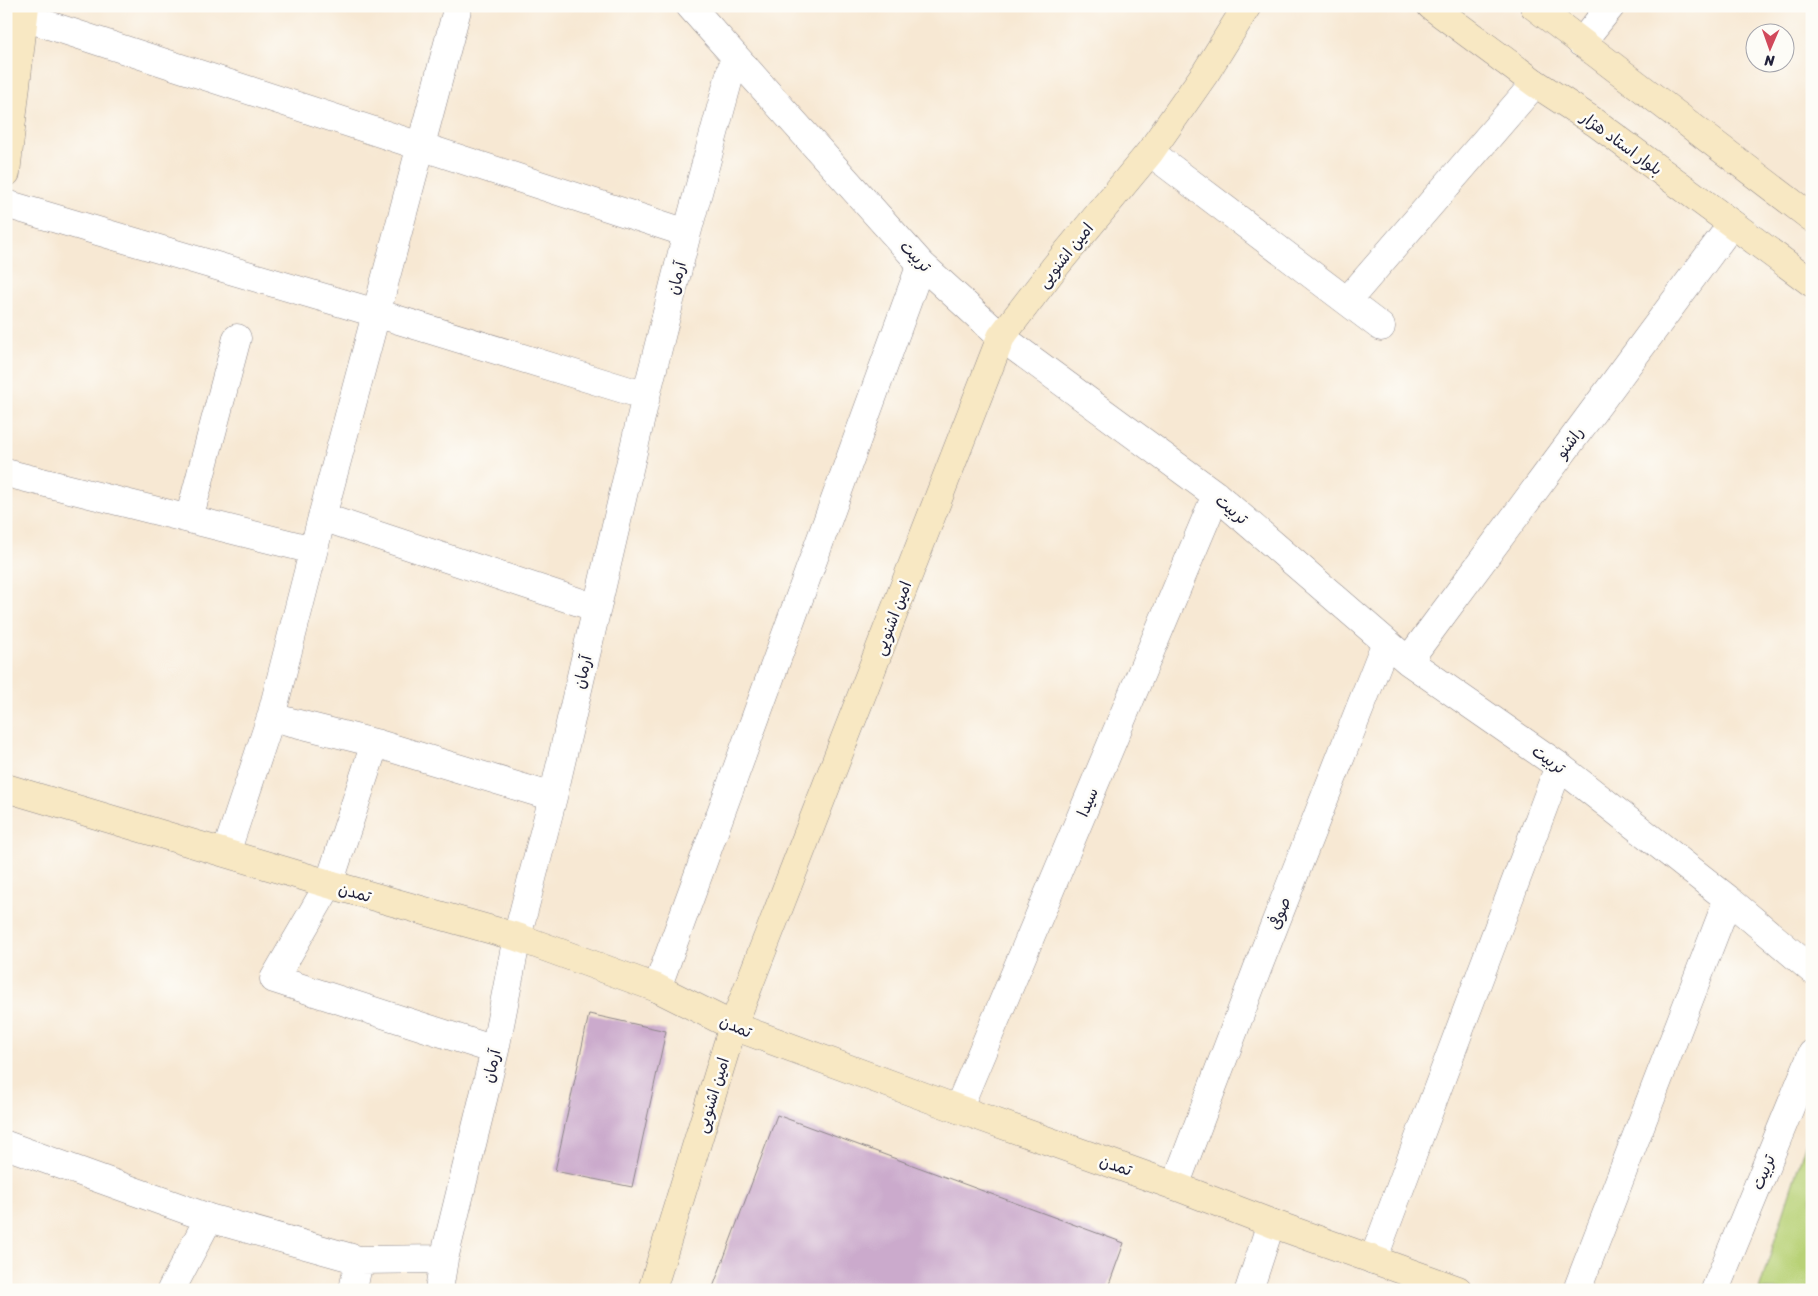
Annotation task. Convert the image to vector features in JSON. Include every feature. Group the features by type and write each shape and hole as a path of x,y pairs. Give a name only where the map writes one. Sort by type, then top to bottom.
{"street":[{"path":"226,853 271,717 313,550 458,6"},
{"name":"تربیت","path":"690,6 922,264 1001,336 1216,495 1408,661 1560,766 1728,899 1812,970"},
{"name":"امین اشنویی","path":"652,1290 733,1026 1001,336 1054,268 1150,152 1206,72 1246,6"},
{"name":"بلوار استاد هژار","path":"1431,6 1535,83 1596,123 1812,283"},
{"path":"1534,6 1812,218"},
{"path":"1581,42 1611,6"},
{"path":"6,173 25,12 421,147 687,233"},
{"name":"آرمان","path":"439,1290 444,1259 495,1050 517,937 553,797 646,396 687,233 735,56"},
{"path":"1347,301 1535,83"},
{"path":"1150,152 1381,326"},
{"path":"6,204 376,313 646,396"},
{"name":"راشنو","path":"1408,661 1732,224"},
{"path":"657,988 922,264"},
{"path":"189,519 237,338"},
{"path":"6,473 313,550"},
{"name":"سیدا","path":"958,1109 1216,495"},
{"path":"322,517 597,608"},
{"name":"صوفی","path":"1175,1186 1258,967 1386,642"},
{"path":"271,717 375,743 553,797"},
{"path":"375,743 329,884 274,979 495,1050"},
{"path":"1373,1260 1560,766"},
{"name":"تمدن","path":"6,788 329,884 517,937 657,988 733,1026 1458,1290"},
{"path":"1577,1290 1728,899"},
{"name":"تربیت","path":"1715,1290 1812,1054"},
{"path":"6,1145 209,1218 359,1260 444,1259"},
{"path":"171,1290 209,1218"},
{"path":"1249,1290 1270,1223"},
{"path":"353,1290 359,1260"}],"green space":[{"path":"1812,1123 1812,1290 1759,1290"}],"building":[{"path":"589,1014 666,1031 632,1187 555,1171"},
{"path":"777,1115 1124,1243 1107,1290 712,1290"}]}
